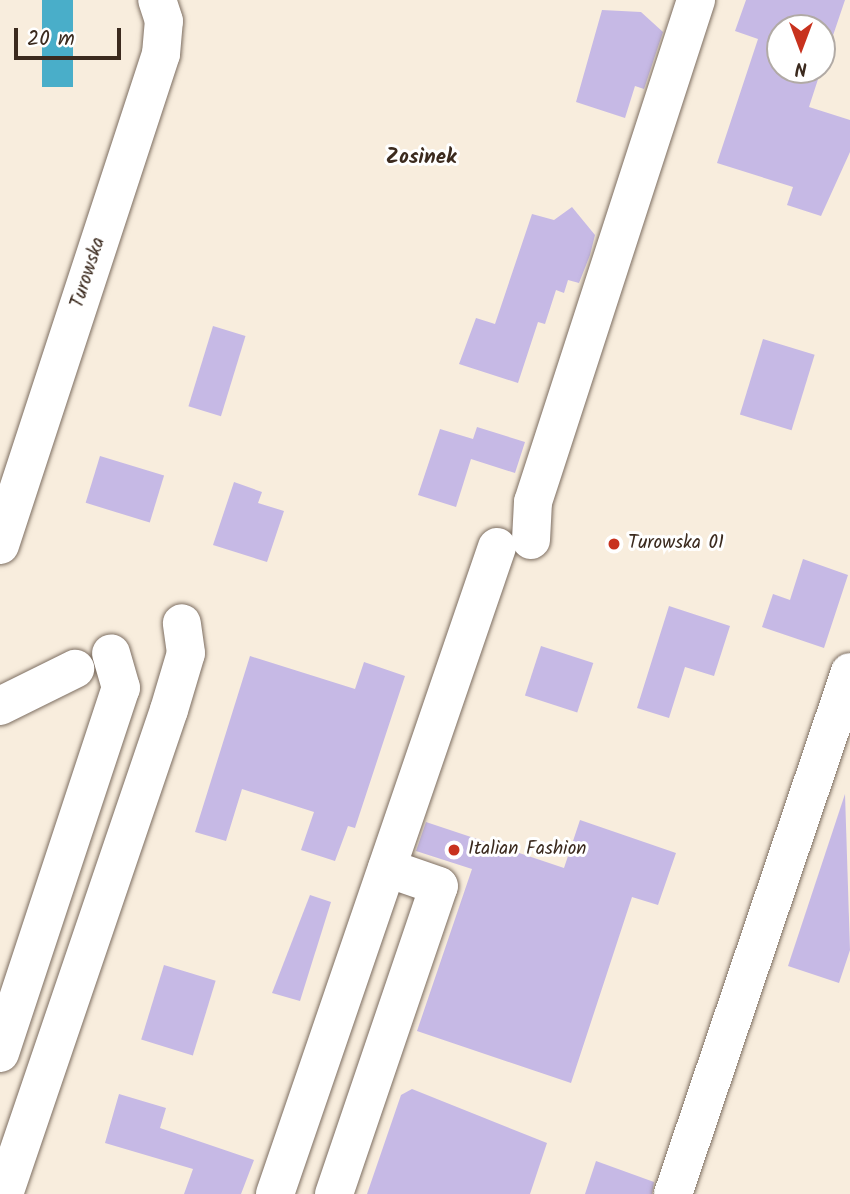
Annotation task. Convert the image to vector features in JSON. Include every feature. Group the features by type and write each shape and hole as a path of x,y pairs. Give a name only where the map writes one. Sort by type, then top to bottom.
{"street":[{"name":"Turowska","path":"0,545 161,54 164,21 157,0"},
{"path":"275,1194 387,867 514,543 533,502 696,0"},
{"path":"4,1194 169,710 186,653 182,623"},
{"path":"0,1053 121,688 111,653"},
{"path":"0,706 75,669"},
{"path":"673,1194 850,672"},
{"path":"334,1194 439,886 387,867"}],"water":[{"path":"42,0 73,0 73,87 42,87"}],"building":[{"path":"746,0 845,0 836,27 836,14 766,14 766,84 816,84 809,107 850,120 850,152 821,216 787,205 793,187 717,163 758,39 735,31"},
{"path":"602,10 641,12 663,32 644,89 635,86 625,118 576,102"},
{"path":"572,207 595,235 590,255 579,283 568,280 564,293 556,290 545,324 538,322 518,383 459,364 476,318 495,324 532,214 554,220"},
{"path":"213,326 246,336 221,416 188,406"},
{"path":"763,339 815,355 792,430 740,415"},
{"path":"477,427 525,442 515,473 471,459 456,507 418,495 440,429 473,439"},
{"path":"100,456 164,476 150,522 86,503"},
{"path":"234,482 262,492 258,503 284,511 267,562 213,545"},
{"path":"803,559 848,575 824,648 762,627 773,594 790,600"},
{"path":"669,606 730,626 714,676 685,667 669,718 637,708"},
{"path":"541,646 593,663 577,712 525,695"},
{"path":"250,656 355,689 364,662 405,676 355,828 348,826 335,861 301,850 314,812 242,789 226,841 195,832"},
{"path":"845,794 850,950 839,983 788,966"},
{"path":"580,820 676,853 658,905 632,897 571,1083 417,1031 472,869 416,851 426,822 564,868"},
{"path":"310,895 331,902 300,1001 272,993"},
{"path":"164,965 216,981 193,1055 141,1040"},
{"path":"412,1089 547,1143 530,1194 367,1194 401,1095"},
{"path":"119,1094 166,1108 160,1128 254,1160 241,1194 184,1194 193,1169 105,1143"},
{"path":"596,1161 654,1182 652,1194 585,1194"}],"place":[{"name":"Turowska 01","path":"614,544"},
{"name":"Italian Fashion","path":"454,850"}],"district":[{"name":"Zosinek","path":"421,158"}]}
